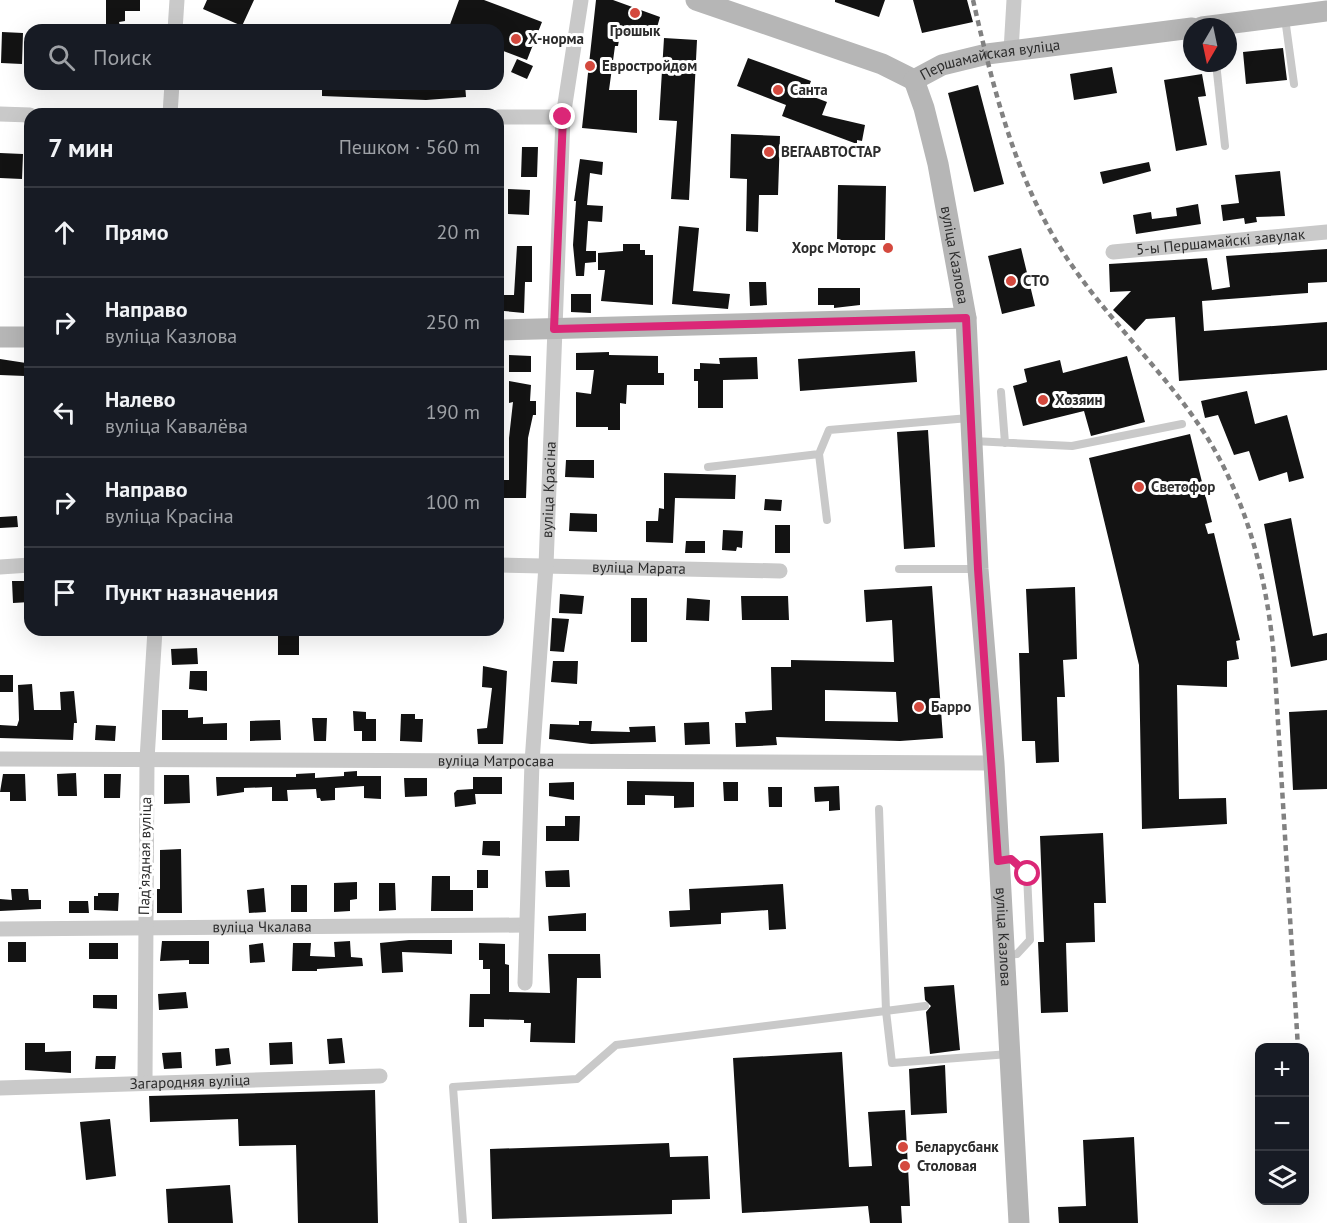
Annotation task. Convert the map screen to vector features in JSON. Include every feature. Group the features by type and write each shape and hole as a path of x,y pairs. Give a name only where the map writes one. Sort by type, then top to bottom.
{"main road":[{"name":"Першамайская вуліца","path":"696,0 882,64 914,80 942,64 1011,51 1183,30"},
{"name":"Першамайская вуліца","path":"1237,23 1327,11"},
{"name":"вуліца Казлова","path":"914,80 924,108 938,164 966,318 978,569 994,763 1019,1223"},
{"path":"504,330 966,318"},
{"path":"0,337 24,337"}],"street":[{"path":"175,24 177,0"},
{"name":"вуліца Красіна","path":"525,983 532,762 546,566 563,117 581,0"},
{"path":"1011,51 1014,0"},
{"path":"170,108 172,90"},
{"path":"0,114 24,115"},
{"path":"504,117 563,117"},
{"name":"5-ы Першамайскі завулак","path":"1113,252 1327,232"},
{"name":"вуліца Марата","path":"504,565 780,571"},
{"path":"0,567 24,566"},
{"name":"Падʼяздная вуліца","path":"145,1082 144,930 147,759 155,636"},
{"name":"вуліца Матросава","path":"0,759 994,763"},
{"name":"вуліца Чкалава","path":"0,929 144,930 526,926"},
{"name":"Загародняя вуліца","path":"0,1088 145,1082 380,1077"}],"lane":[{"path":"1285,16 1294,84"},
{"path":"1217,72 1225,146"},
{"path":"1001,392 1005,443"},
{"path":"827,520 819,454 829,430 971,418"},
{"path":"972,441 1072,446 1182,424"},
{"path":"708,467 819,454"},
{"path":"899,569 978,569"},
{"path":"879,809 886,1011 892,1062 1010,1054"},
{"path":"998,861 1011,859 1028,874 1030,940 1017,954 1005,955"},
{"path":"463,1223 453,1087 577,1079 616,1045 925,1006"}],"building":[{"path":"106,0 140,0 140,11 125,11 125,21 119,22 120,24 106,24"},
{"path":"207,0 254,0 243,24 237,24 203,9"},
{"path":"459,0 484,0 542,22 527,60 504,51 504,24 450,24"},
{"path":"596,0 613,0 660,17 656,31 638,26 635,38 620,34 618,46 615,46 609,90 637,90 637,133 582,128"},
{"path":"835,0 885,0 879,17 835,2"},
{"path":"913,0 967,0 973,22 922,33"},
{"path":"2,32 23,33 22,64 1,63"},
{"path":"664,38 697,40 689,200 671,199 677,121 659,120"},
{"path":"1283,48 1287,80 1246,84 1243,52"},
{"name":"Санта","path":"748,58 811,81 806,94 827,102 822,115 865,125 862,141 857,140 857,144 782,116 786,105 737,86"},
{"path":"517,59 533,66 527,79 511,72"},
{"path":"1112,67 1117,93 1074,100 1070,74"},
{"path":"1202,74 1206,96 1198,97 1207,145 1176,151 1164,80"},
{"path":"978,85 1004,184 974,192 948,93"},
{"path":"322,90 465,90 466,97 426,100 322,96"},
{"path":"731,134 780,136 778,195 759,195 758,232 746,231 747,179 730,178"},
{"path":"522,147 538,147 537,177 521,177"},
{"path":"0,153 23,154 22,179 0,178"},
{"path":"580,159 603,162 602,175 590,173 587,205 603,206 602,222 588,221 586,251 596,251 596,262 585,263 584,276 576,276 573,245 576,201 574,201"},
{"path":"1149,162 1151,171 1103,184 1100,172"},
{"path":"1280,171 1285,216 1256,217 1257,222 1245,224 1244,218 1223,221 1221,205 1239,203 1235,175"},
{"path":"838,185 886,186 885,240 837,240"},
{"path":"508,189 530,190 529,215 508,214"},
{"path":"1198,204 1201,224 1136,234 1133,215 1151,212 1152,219 1177,216 1176,208"},
{"path":"679,226 699,228 693,291 730,294 728,309 672,304"},
{"path":"623,244 640,244 640,250 645,250 645,255 653,255 653,305 601,301 605,270 598,270 598,253 623,251"},
{"path":"517,246 532,246 532,282 525,282 524,313 504,311 504,295 514,295"},
{"name":"СТО","path":"1021,248 1035,306 1002,314 988,256"},
{"path":"1327,249 1327,282 1308,283 1308,293 1202,301 1204,331 1327,322 1327,370 1179,381 1175,317 1146,319 1135,331 1113,310 1131,291 1110,292 1109,264 1207,258 1212,290 1230,287 1226,256"},
{"path":"749,282 766,282 767,305 750,306"},
{"path":"818,288 860,288 860,305 834,308 834,305 818,305"},
{"path":"571,294 591,294 591,313 571,312"},
{"path":"915,351 917,382 800,391 798,359"},
{"path":"609,352 609,355 658,356 658,373 664,373 664,385 627,385 626,404 620,403 620,430 608,430 608,427 576,427 576,392 591,394 594,370 576,370 576,353"},
{"path":"509,355 531,356 531,372 509,372"},
{"path":"1127,356 1145,422 1091,436 1084,411 1023,426 1013,386 1027,382 1024,369 1060,360 1063,373"},
{"path":"757,357 758,379 723,380 723,408 698,408 698,381 694,381 694,369 700,369 700,363 720,364 719,358"},
{"path":"0,359 24,363 24,376 0,375"},
{"path":"509,381 531,385 530,401 536,401 536,415 533,415 528,438 526,498 504,498 504,480 509,480 509,438 513,402 509,403"},
{"path":"1247,391 1255,424 1287,415 1304,478 1289,482 1287,472 1259,481 1249,451 1234,455 1218,415 1205,418 1201,401"},
{"path":"928,430 935,547 904,549 897,432"},
{"path":"1190,434 1212,522 1205,524 1208,534 1214,533 1240,640 1236,641 1239,659 1227,661 1227,687 1177,685 1179,799 1226,798 1227,824 1142,829 1139,665 1089,458"},
{"path":"566,460 594,460 594,478 565,477"},
{"path":"664,473 736,475 735,499 675,498 673,543 646,542 646,521 658,521 659,508 664,509"},
{"path":"765,499 782,500 781,511 764,510"},
{"path":"570,513 597,514 597,532 569,531"},
{"path":"17,516 18,527 0,528 0,517"},
{"path":"1291,518 1313,636 1327,633 1327,660 1291,667 1264,524"},
{"path":"775,525 790,525 790,553 775,553"},
{"path":"723,530 743,531 742,548 737,547 736,551 722,550"},
{"path":"686,541 705,541 705,553 685,553"},
{"path":"12,581 24,581 24,602 13,603"},
{"path":"932,586 943,738 900,741 776,737 777,745 736,747 735,723 746,723 745,712 772,710 771,667 791,667 791,660 894,662 892,620 866,622 864,590","holes":["825,690 896,692 898,722 825,721"]},
{"path":"1075,587 1077,659 1063,660 1065,697 1057,697 1059,762 1036,763 1035,741 1022,741 1019,653 1029,653 1026,589"},
{"path":"560,594 584,596 582,614 559,613"},
{"path":"741,596 788,596 789,620 742,620"},
{"path":"631,598 647,598 647,642 631,642"},
{"path":"687,598 710,600 709,621 686,620"},
{"path":"552,618 569,619 564,652 550,651"},
{"path":"278,636 299,636 299,655 278,655"},
{"path":"197,648 198,664 172,665 171,649"},
{"path":"553,661 578,661 577,684 551,682"},
{"path":"483,666 507,671 503,744 478,744 477,729 487,728 492,688 482,687"},
{"path":"190,671 207,671 207,691 189,689"},
{"path":"0,675 13,675 13,692 0,692"},
{"path":"32,684 34,710 61,710 60,692 74,691 77,723 74,723 73,740 0,738 0,725 17,726 19,720 18,685"},
{"path":"162,710 188,710 188,718 203,717 203,724 227,723 227,740 162,740"},
{"path":"1327,710 1327,789 1293,790 1289,712"},
{"path":"353,711 366,712 366,719 376,719 376,741 362,741 362,731 354,731"},
{"path":"401,714 415,714 415,719 423,719 422,742 400,741"},
{"path":"312,718 327,718 326,741 314,741"},
{"path":"280,720 281,740 250,741 250,721"},
{"path":"579,721 592,721 591,731 630,732 629,727 655,726 656,742 591,744 549,739 550,724 579,725"},
{"path":"709,722 710,744 685,745 684,723"},
{"path":"96,725 116,726 115,741 95,740"},
{"path":"357,771 357,776 381,776 381,799 364,798 364,786 335,788 335,800 321,801 317,798 316,789 287,790 288,801 272,801 272,787 244,788 244,792 217,796 216,777 296,777 296,774 315,773 315,778 344,776 344,772"},
{"path":"76,773 77,796 58,796 57,774"},
{"path":"3,774 25,774 26,801 10,801 10,792 0,792"},
{"path":"104,774 121,774 120,798 104,798"},
{"path":"164,775 189,775 190,803 164,804"},
{"path":"473,777 502,777 502,794 475,794 476,804 455,807 454,793 457,790 473,789"},
{"path":"404,778 427,778 427,796 405,797"},
{"path":"627,781 694,782 694,807 674,808 674,796 645,795 645,805 627,805"},
{"path":"574,782 574,800 549,796 549,783"},
{"path":"723,782 738,782 738,801 724,801"},
{"path":"839,786 840,810 829,811 829,801 815,802 814,787"},
{"path":"768,787 782,787 782,807 769,807"},
{"path":"565,816 580,816 579,841 546,841 546,826 565,826"},
{"path":"1103,833 1106,903 1094,903 1095,942 1066,943 1068,1012 1041,1013 1038,942 1044,942 1040,836"},
{"path":"483,841 500,841 500,856 482,855"},
{"path":"181,849 182,913 157,913 157,889 160,889 160,850"},
{"path":"477,870 488,870 488,888 477,888"},
{"path":"569,870 570,887 546,887 545,871"},
{"path":"432,876 450,876 450,890 473,890 473,911 431,911"},
{"path":"357,882 357,899 350,900 350,911 334,912 334,883"},
{"path":"379,883 395,883 396,910 379,911"},
{"path":"783,884 786,929 769,930 768,910 721,913 721,924 670,927 669,911 690,910 689,889"},
{"path":"291,885 307,885 307,912 291,912"},
{"path":"264,888 266,912 249,913 247,890"},
{"path":"11,889 28,889 29,900 41,900 41,909 0,911 0,899 12,900"},
{"path":"98,893 119,893 118,911 94,910 94,896 98,896"},
{"path":"69,901 88,901 89,913 69,913"},
{"path":"586,913 586,931 549,931 548,916"},
{"path":"452,940 452,954 402,952 403,972 382,973 380,943"},
{"path":"162,941 209,941 209,964 189,964 189,960 160,961"},
{"path":"350,941 351,957 362,958 363,966 292,971 293,943 311,943 310,956 335,957 334,942"},
{"path":"8,942 26,942 26,962 8,962"},
{"path":"89,943 118,943 118,959 89,959"},
{"path":"263,943 265,962 250,963 249,945"},
{"path":"479,943 505,944 505,964 509,965 509,992 550,993 548,954 600,954 601,978 577,978 575,1043 530,1042 531,1023 524,1023 524,1020 484,1019 484,1027 469,1027 470,994 490,994 490,969 483,969 483,960 479,960"},
{"path":"954,985 960,1050 930,1054 926,1012 931,1006 925,1000 924,987"},
{"path":"186,992 188,1008 159,1010 158,994"},
{"path":"93,995 117,995 117,1009 93,1008"},
{"path":"342,1038 345,1063 329,1064 327,1039"},
{"path":"292,1042 293,1064 270,1065 269,1043"},
{"path":"25,1043 45,1043 45,1052 71,1051 71,1073 25,1070"},
{"path":"229,1048 231,1064 216,1066 215,1049"},
{"path":"181,1052 182,1068 164,1069 162,1053"},
{"path":"842,1052 849,1167 872,1166 868,1112 905,1110 910,1206 901,1206 902,1223 870,1223 868,1206 742,1213 733,1058"},
{"path":"96,1056 116,1056 115,1069 95,1069"},
{"path":"945,1065 947,1113 911,1115 909,1069"},
{"path":"375,1090 378,1223 298,1223 296,1145 239,1146 238,1119 150,1122 149,1096"},
{"path":"110,1119 116,1176 86,1180 80,1122"},
{"path":"1134,1137 1138,1223 1059,1223 1058,1207 1086,1206 1083,1140"},
{"path":"669,1143 670,1157 708,1156 710,1199 672,1200 672,1214 492,1219 490,1149"},
{"path":"230,1185 233,1223 168,1223 166,1189"}],"railway":[{"path":"973,0 987,59 1013,148 1037,205 1051,232 1086,285 1187,408 1205,434 1233,487 1253,542 1266,599 1274,657 1298,1043"}],"place":[{"name":"Грошык","path":"635,13"},
{"name":"Х-норма","path":"516,39"},
{"name":"Евростройдом","path":"590,66"},
{"name":"Санта","path":"778,90"},
{"name":"ВЕГААВТОСТАР","path":"769,152"},
{"name":"Хорс Моторс","path":"888,248"},
{"name":"СТО","path":"1011,281"},
{"name":"Хозяин","path":"1043,400"},
{"name":"Светофор","path":"1139,487"},
{"name":"Барро","path":"919,707"},
{"name":"Беларусбанк","path":"903,1147"},
{"name":"Столовая","path":"905,1166"}],"route":[{"path":"563,117 554,329 966,318 978,569 994,763 998,861 1011,859 1028,874"}]}
